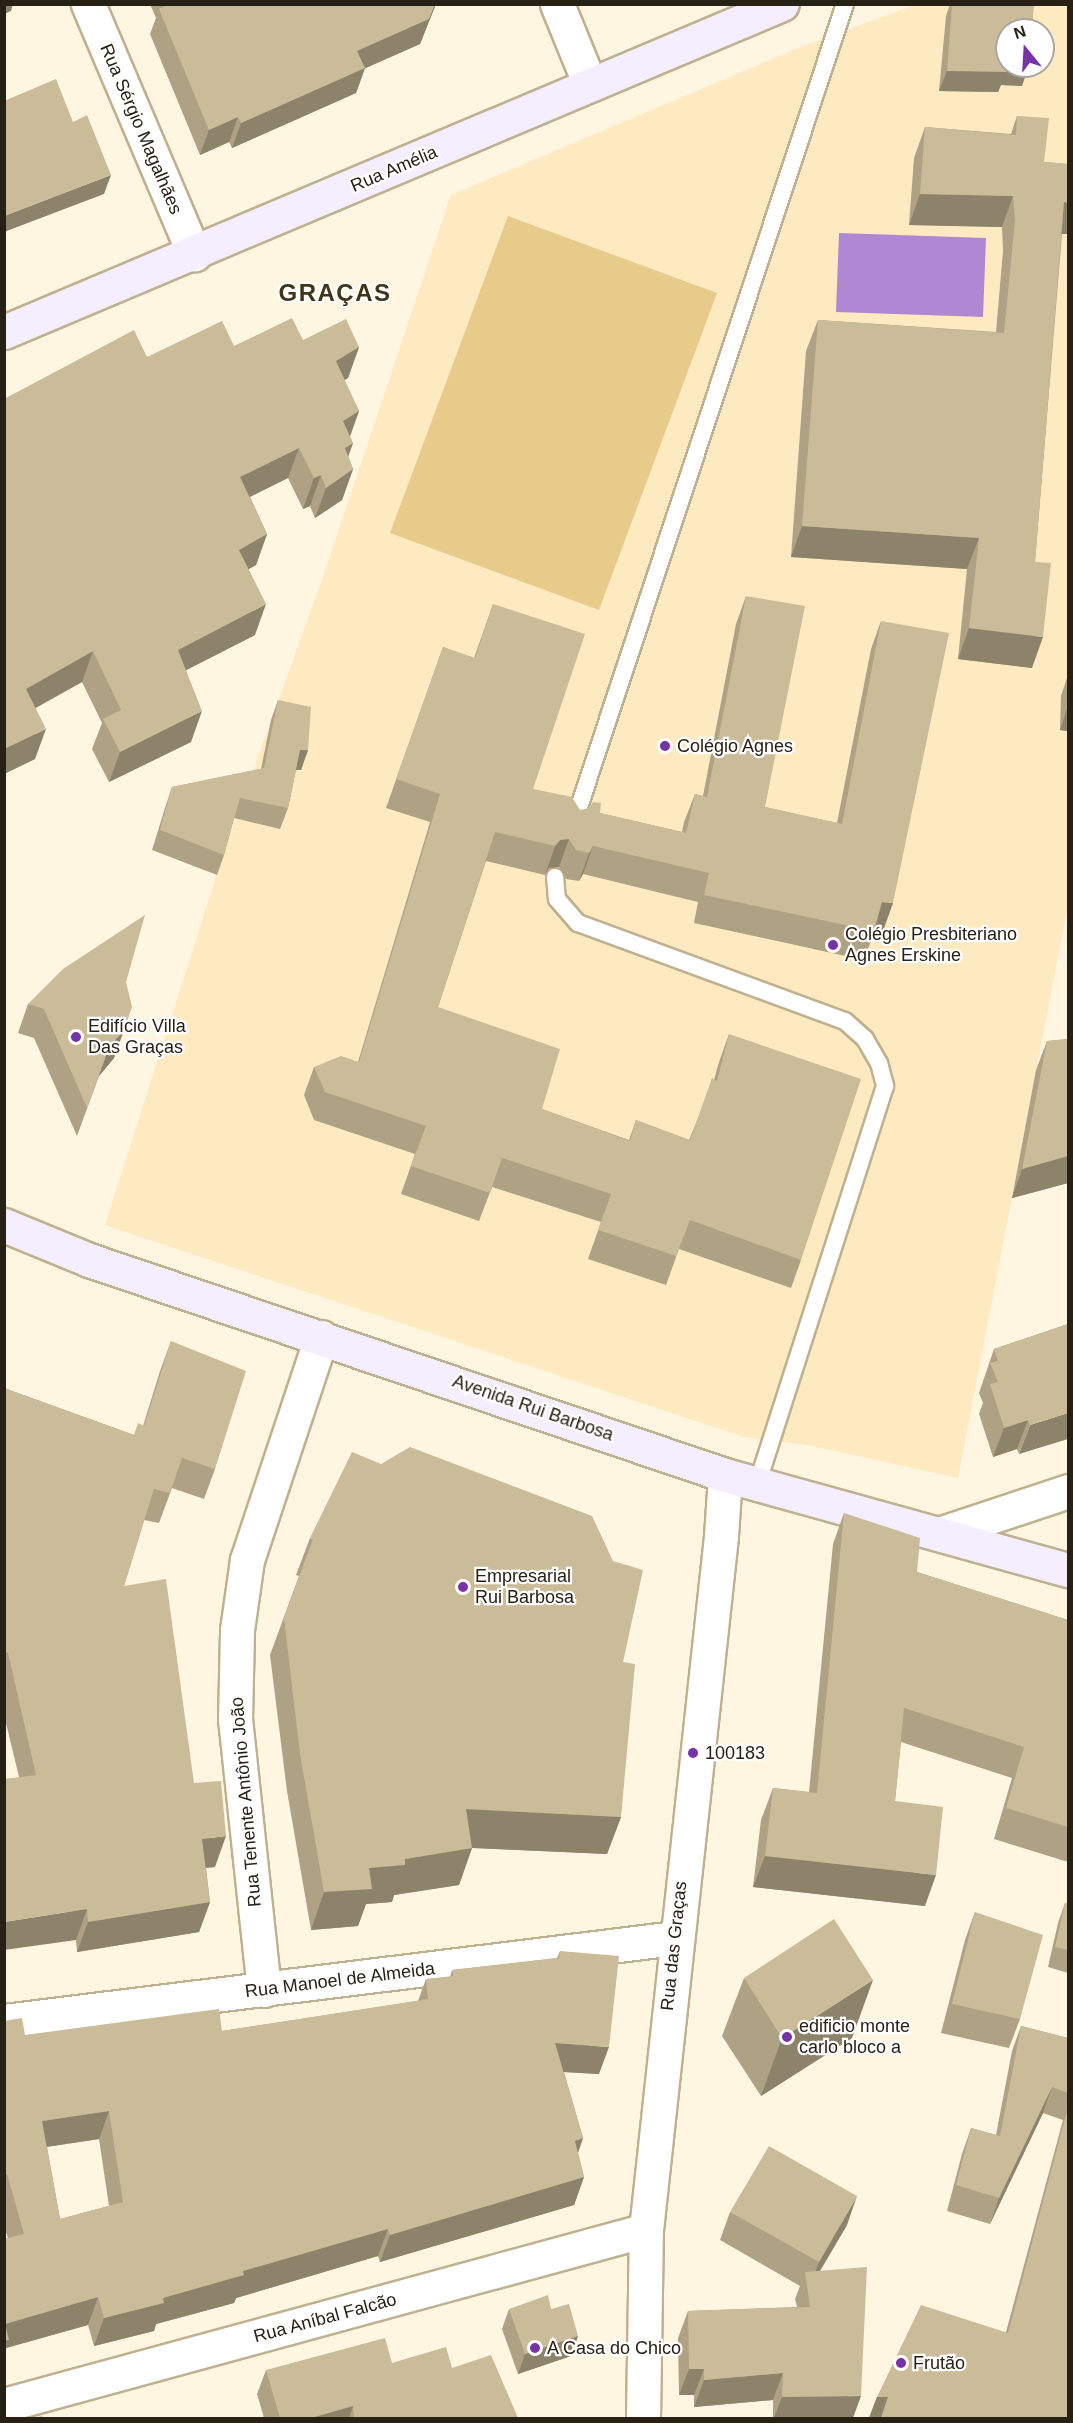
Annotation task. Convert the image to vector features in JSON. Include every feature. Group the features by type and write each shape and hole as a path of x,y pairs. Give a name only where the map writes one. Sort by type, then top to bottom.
{"main road":[{"name":"Rua Amélia","path":"4,332 194,254 782,4"},
{"name":"Avenida Rui Barbosa","path":"4,1225 89,1260 725,1475 942,1533 1068,1570"}],"street":[{"name":"Rua Sérgio Magalhães","path":"88,4 194,254"},
{"path":"557,4 590,85"},
{"name":"Rua Tenente Antônio João","path":"264,1990 235,1720 237,1630 247,1560 321,1337"},
{"name":"Rua das Graças","path":"643,2418 646,2230 675,1938 722,1536 725,1475"},
{"path":"942,1533 1068,1491"},
{"name":"Rua Manoel de Almeida","path":"4,2021 675,1938"},
{"name":"Rua Aníbal Falcão","path":"4,2405 646,2230"}],"lane":[{"path":"572,828 845,4"},
{"path":"555,877 557,899 578,923 845,1021 865,1039 879,1063 885,1086 757,1485"}],"shaded area":[{"name":"Colégio Agnes","path":"915,5 1068,5 1068,905 958,1478 808,1445 744,1437 105,1225 225,849 324,574 451,195 798,48"},
{"path":"508,216 717,293 599,610 390,533"},
{"path":"839,233 986,238 983,317 836,312"}],"building":[{"path":"170,4 435,4 429,19 357,51 365,68 241,123 238,117 209,130 159,9"},
{"path":"952,4 1034,4 1033,18 995,18 995,72 947,71"},
{"path":"56,79 73,122 87,115 111,175 4,216 4,101"},
{"path":"1017,116 1049,118 1044,162 1068,164 1068,203 1064,202 1035,562 1051,563 1043,637 969,628 979,538 802,526 818,320 1004,333 1015,220 1013,196 920,194 925,127 1016,135"},
{"path":"292,318 303,340 346,319 359,347 336,361 359,411 343,421 353,443 345,448 353,469 326,488 321,475 314,478 299,448 240,477 267,534 239,550 266,604 178,650 202,711 120,752 103,719 121,710 93,651 26,689 46,729 4,749 4,399 134,330 147,357 222,321 234,346"},
{"name":"Colégio Presbiteriano Agnes Erskine","path":"746,596 805,606 765,807 842,824 881,621 949,633 893,903 882,902 874,931 704,895 709,873 593,846 589,853 576,850 569,839 560,840 555,846 495,832 438,1007 560,1049 542,1109 630,1141 636,1120 690,1140 712,1078 717,1081 729,1034 861,1079 801,1260 690,1220 676,1256 598,1230 611,1194 502,1158 490,1193 411,1166 426,1126 325,1092 314,1067 341,1056 359,1062 440,794 396,779 443,647 475,658 493,604 585,634 533,789 572,797 580,810 589,808 593,802 601,803 600,813 686,833 695,794 707,797"},
{"path":"278,700 311,707 308,750 300,750 288,808 240,798 224,855 160,830 172,787 264,768"},
{"name":"Edifício Villa Das Graças","path":"145,915 126,982 132,1007 124,1030 109,1047 87,1108 44,1009 28,1004 63,969"},
{"path":"1068,1039 1068,1156 1022,1169 1047,1041"},
{"path":"1068,1324 1068,1413 1030,1425 1028,1420 1004,1428 990,1384 998,1382 990,1363 998,1361 994,1349"},
{"path":"171,1341 246,1371 215,1469 182,1458 170,1493 154,1489 124,1586 166,1579 194,1783 221,1781 226,1836 202,1839 210,1902 88,1922 87,1909 4,1922 4,1779 36,1775 8,1653 4,1651 4,1388 134,1435 138,1423 144,1426"},
{"path":"410,1447 592,1516 613,1561 643,1570 623,1662 635,1664 621,1817 466,1809 472,1848 405,1859 405,1865 369,1868 372,1889 324,1892 300,1754 284,1618 313,1539 310,1538 352,1452 381,1464"},
{"path":"844,1513 920,1538 917,1572 1068,1620 1068,1827 1006,1808 1024,1747 904,1708 895,1801 943,1807 936,1875 765,1856 773,1788 817,1793"},
{"path":"1065,1903 1068,1904 1068,1950 1055,1947"},
{"path":"975,1912 1043,1935 1020,2019 952,2004"},
{"path":"834,1919 873,1980 782,2038 744,1978"},
{"path":"560,1951 619,1956 609,2047 555,2043 583,2138 575,2141 584,2177 390,2235 388,2229 243,2271 244,2275 163,2298 164,2303 104,2318 98,2297 5,2324 9,2340 4,2341 4,2239 24,2234 7,2174 4,2174 4,2021 22,2018 25,2035 219,2009 222,2031 428,1999 426,1979 453,1976 452,1970 559,1958","holes":["109,2111 123,2202 60,2219 42,2121"]},
{"path":"1021,2026 1068,2038 1068,2093 1052,2087 999,2198 956,2185 971,2128 1000,2136"},
{"path":"1068,2107 1068,2418 881,2418 888,2397 877,2397 921,2305 1008,2333"},
{"path":"769,2146 857,2196 819,2262 730,2212"},
{"path":"867,2267 861,2396 782,2397 783,2373 704,2380 704,2369 689,2369 688,2311 810,2307 805,2272"},
{"path":"548,2295 551,2309 569,2304 578,2336 525,2354 509,2309"},
{"path":"385,2338 392,2363 446,2347 452,2368 491,2355 518,2418 354,2418 353,2406 311,2418 280,2418 266,2370"}],"place":[{"name":"Colégio Agnes","path":"665,746"},
{"name":"Colégio Presbiteriano Agnes Erskine","path":"833,945"},
{"name":"Edifício Villa Das Graças","path":"76,1037"},
{"name":"Empresarial Rui Barbosa","path":"463,1587"},
{"name":"100183","path":"693,1753"},
{"name":"edificio monte carlo bloco a","path":"787,2037"},
{"name":"A Casa do Chico","path":"535,2348"},
{"name":"Frutão","path":"901,2363"}],"district":[{"name":"GRAÇAS","path":"335,293"}]}
